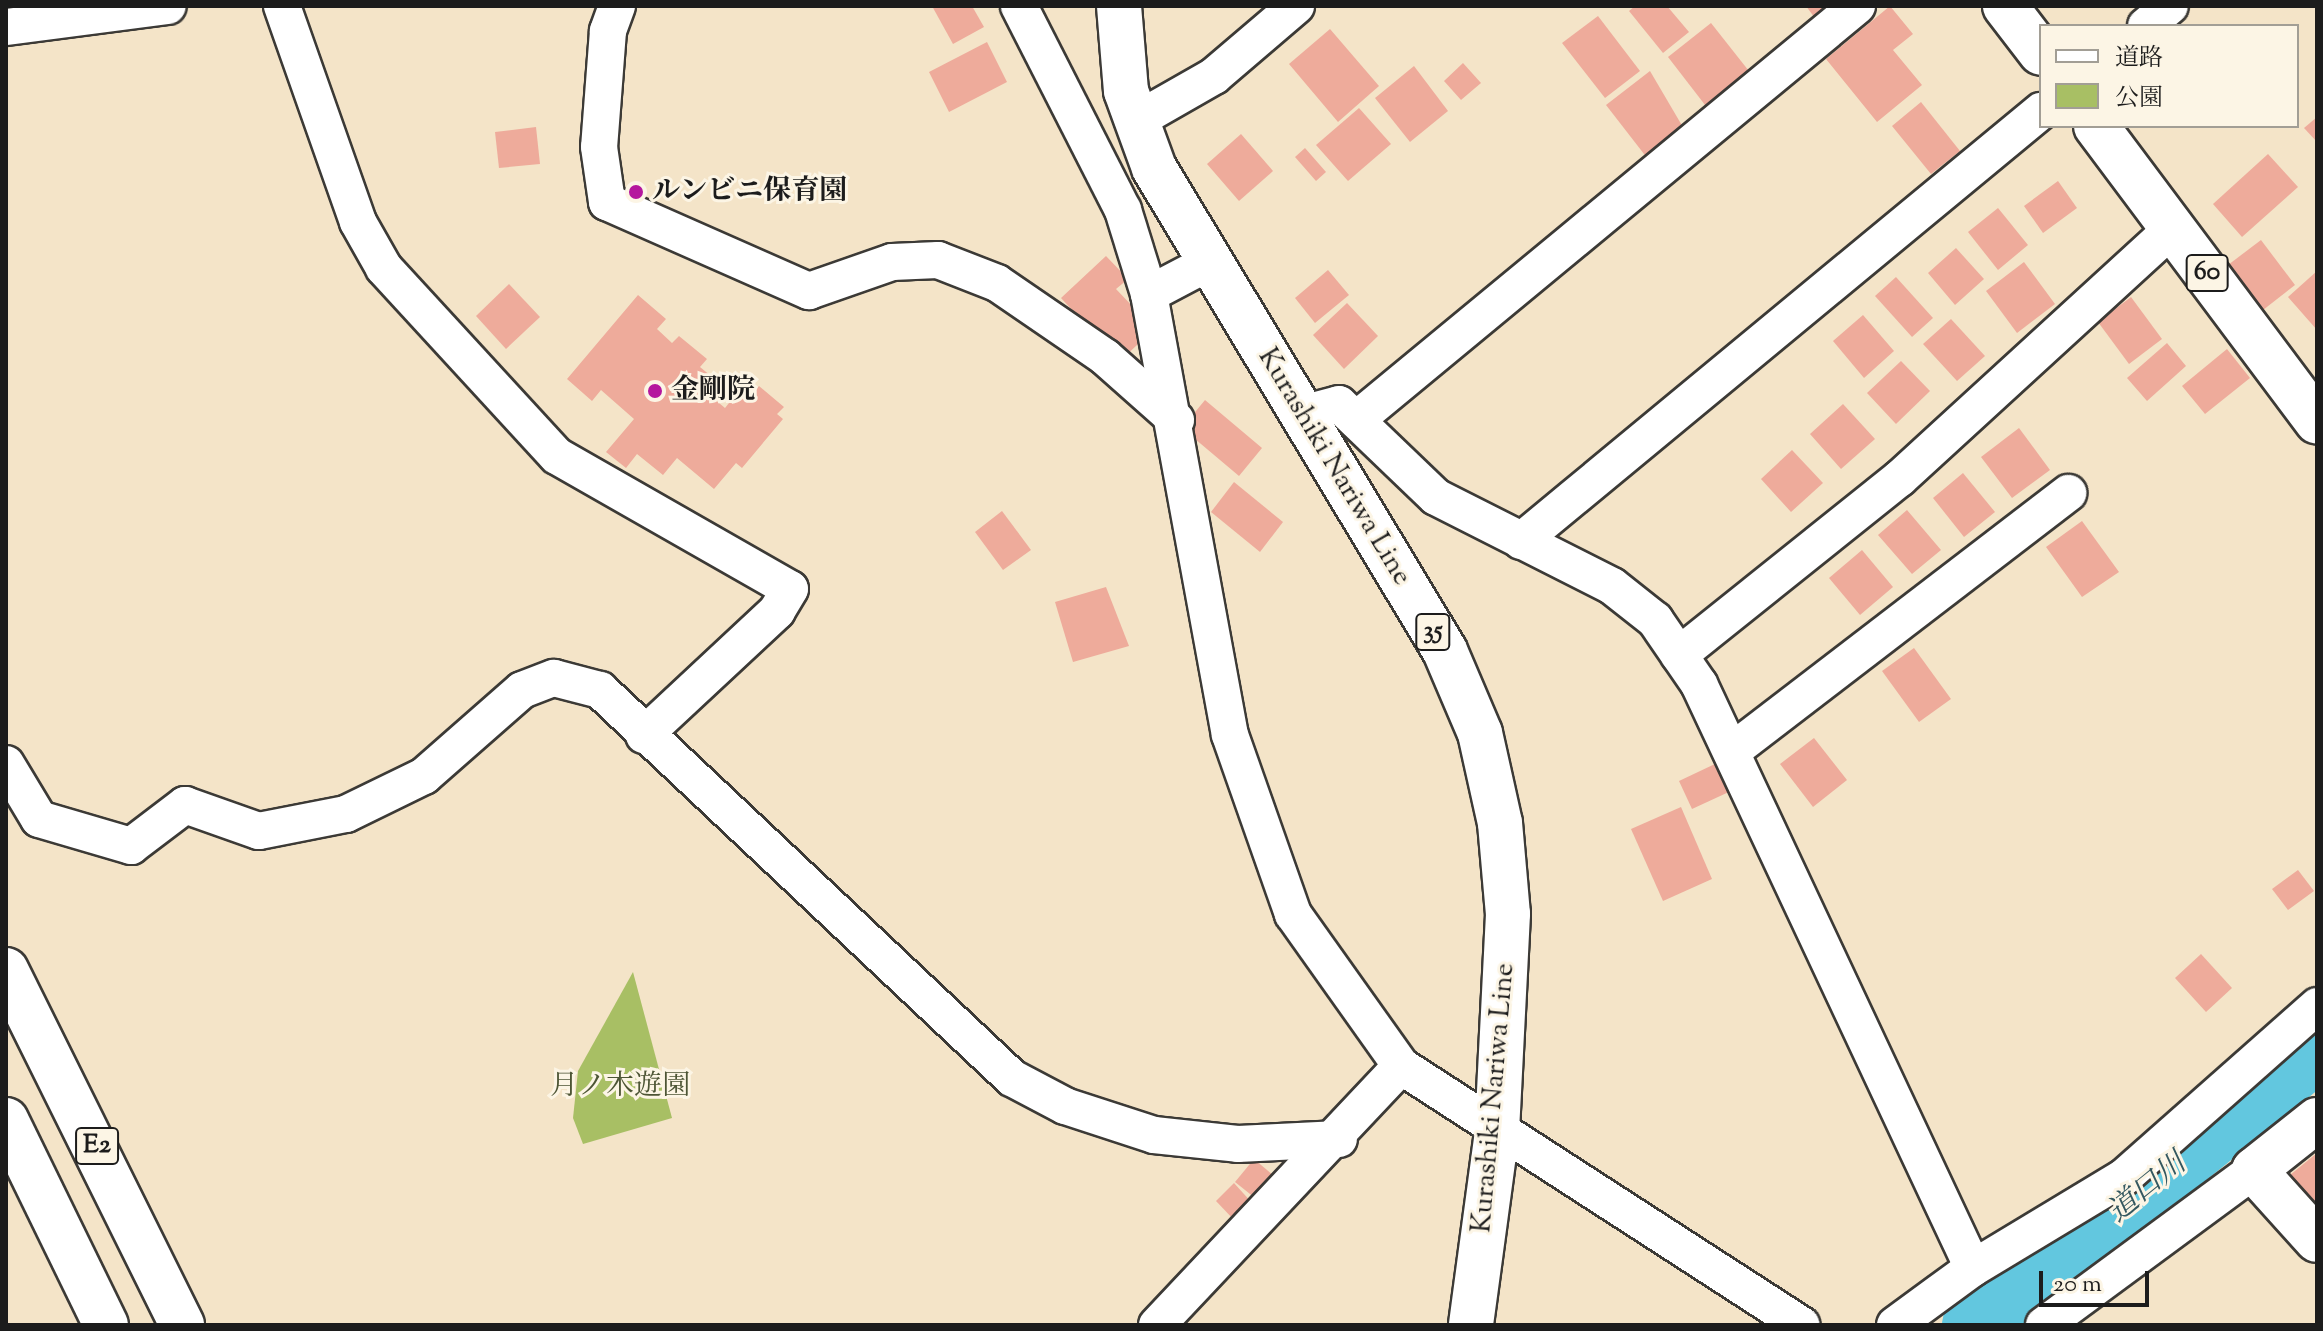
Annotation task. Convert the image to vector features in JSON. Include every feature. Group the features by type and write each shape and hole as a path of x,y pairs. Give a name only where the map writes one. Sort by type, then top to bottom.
{"main road":[{"name":"Kurashiki Nariwa Line","path":"1119,6 1126,91 1154,168 1445,651 1480,733 1500,823 1508,914 1497,1132 1471,1325"},
{"path":"2005,6 2039,50"},
{"name":"60","path":"2098,128 2317,421"},
{"name":"E2","path":"6,970 182,1325"},
{"name":"E2","path":"6,1120 106,1325"},
{"path":"2317,1120 2254,1170 2317,1240"}],"street":[{"path":"8,6 6,25 168,6"},
{"path":"282,6 358,222 384,268 557,456 790,589 777,611 644,735"},
{"path":"617,6 608,31 599,147 607,202 809,291 892,262 938,260 997,283 1105,357 1176,420"},
{"path":"1019,6 1123,210 1149,294 1176,420 1230,735 1293,914 1401,1066 1497,1132 1802,1325"},
{"path":"1137,120 1214,76 1296,6"},
{"path":"1356,420 1857,6"},
{"path":"2148,24 2170,6"},
{"path":"1521,541 2039,113"},
{"path":"1679,655 1899,479 2173,228"},
{"path":"1149,294 1210,262"},
{"path":"1302,414 1339,404 1436,497 1612,586 1655,620 1679,655 1732,751 1973,1268"},
{"path":"1732,751 2068,493"},
{"path":"6,764 39,819 131,846 185,805 259,831 346,814 424,776 522,690 554,678 600,690 644,735 1012,1078 1065,1106 1154,1135 1238,1144 1339,1139"},
{"path":"1895,1325 1973,1268 2124,1177 2317,1006"},
{"path":"1157,1325 1339,1139 1401,1066"},
{"path":"2044,1325 2254,1170"}],"green space":[{"name":"月ノ木遊園","path":"633,972 672,1118 583,1144 573,1118 578,1071"}],"building":[{"path":"932,6 972,6 984,27 953,44"},
{"path":"1635,6 1667,6 1689,32 1663,53 1629,11"},
{"path":"1806,6 1844,6 1820,25"},
{"path":"1890,6 1913,34 1893,50 1922,85 1877,122 1826,59"},
{"path":"1598,16 1640,71 1605,98 1562,43"},
{"path":"1711,23 1756,80 1712,114 1668,57"},
{"path":"1330,29 1379,86 1338,122 1289,64"},
{"path":"987,42 1007,82 949,112 929,72"},
{"path":"1463,63 1481,83 1461,100 1444,81"},
{"path":"1414,66 1448,111 1410,142 1375,98"},
{"path":"1650,71 1687,134 1651,163 1606,105"},
{"path":"1921,102 1960,151 1931,174 1892,126"},
{"path":"1359,108 1391,144 1348,181 1316,145"},
{"path":"2317,117 2317,142 2304,128"},
{"path":"536,127 540,164 499,168 495,132"},
{"path":"1241,134 1273,171 1239,201 1207,164"},
{"path":"1305,148 1326,172 1316,181 1295,157"},
{"path":"2268,154 2298,187 2242,237 2213,204"},
{"path":"2058,181 2077,208 2043,233 2024,206"},
{"path":"1998,208 2028,245 1998,270 1968,232"},
{"path":"2261,240 2295,285 2263,310 2228,265"},
{"path":"1956,248 1984,279 1955,305 1928,273"},
{"path":"1106,256 1128,279 1116,289 1154,329 1120,361 1061,298"},
{"path":"2024,262 2055,304 2017,333 1986,291"},
{"path":"1328,270 1349,295 1315,323 1295,298"},
{"path":"2317,271 2317,330 2288,297"},
{"path":"1896,277 1933,318 1912,337 1875,296"},
{"path":"509,284 540,317 506,349 476,316"},
{"name":"金剛院","path":"638,295 666,319 657,329 672,343 679,336 707,359 700,367 717,381 707,393 725,408 741,388 751,396 759,386 784,407 777,414 783,419 742,468 736,463 714,489 677,458 663,475 637,454 626,468 606,452 634,419 601,390 592,401 567,379"},
{"path":"2131,297 2162,339 2129,364 2098,322"},
{"path":"1347,303 1378,336 1344,369 1313,335"},
{"path":"1863,315 1894,351 1864,378 1833,341"},
{"path":"1951,319 1985,356 1957,381 1923,344"},
{"path":"2167,343 2186,366 2147,401 2127,378"},
{"path":"2227,349 2250,378 2205,414 2182,386"},
{"path":"1901,361 1930,391 1896,424 1867,393"},
{"path":"1205,400 1262,448 1239,476 1182,428"},
{"path":"1843,404 1875,439 1841,469 1810,434"},
{"path":"2019,428 2050,470 2012,498 1981,457"},
{"path":"1792,450 1823,483 1791,512 1761,479"},
{"path":"1963,473 1995,512 1964,537 1933,498"},
{"path":"1234,482 1283,522 1260,552 1211,512"},
{"path":"1907,510 1941,550 1912,574 1878,535"},
{"path":"1002,511 1031,550 1003,570 975,532"},
{"path":"2082,521 2119,572 2082,597 2046,547"},
{"path":"1862,550 1893,587 1860,615 1829,578"},
{"path":"1106,587 1129,646 1073,662 1055,602"},
{"path":"1914,648 1951,699 1919,722 1882,671"},
{"path":"1814,738 1847,780 1813,807 1780,764"},
{"path":"1717,763 1731,791 1692,809 1679,781"},
{"path":"1681,807 1712,879 1663,901 1631,829"},
{"path":"2298,870 2314,891 2288,910 2272,889"},
{"path":"2201,954 2232,988 2206,1012 2175,978"},
{"path":"2317,1153 2317,1212 2284,1180"},
{"path":"1254,1159 1273,1175 1255,1198 1235,1182"},
{"path":"1234,1183 1253,1204 1235,1221 1216,1201"}],"waterway":[{"name":"道口川","path":"1975,1325 2317,1048"}],"place":[{"name":"ルンビニ保育園","path":"636,192"},
{"name":"金剛院","path":"655,391"}]}
